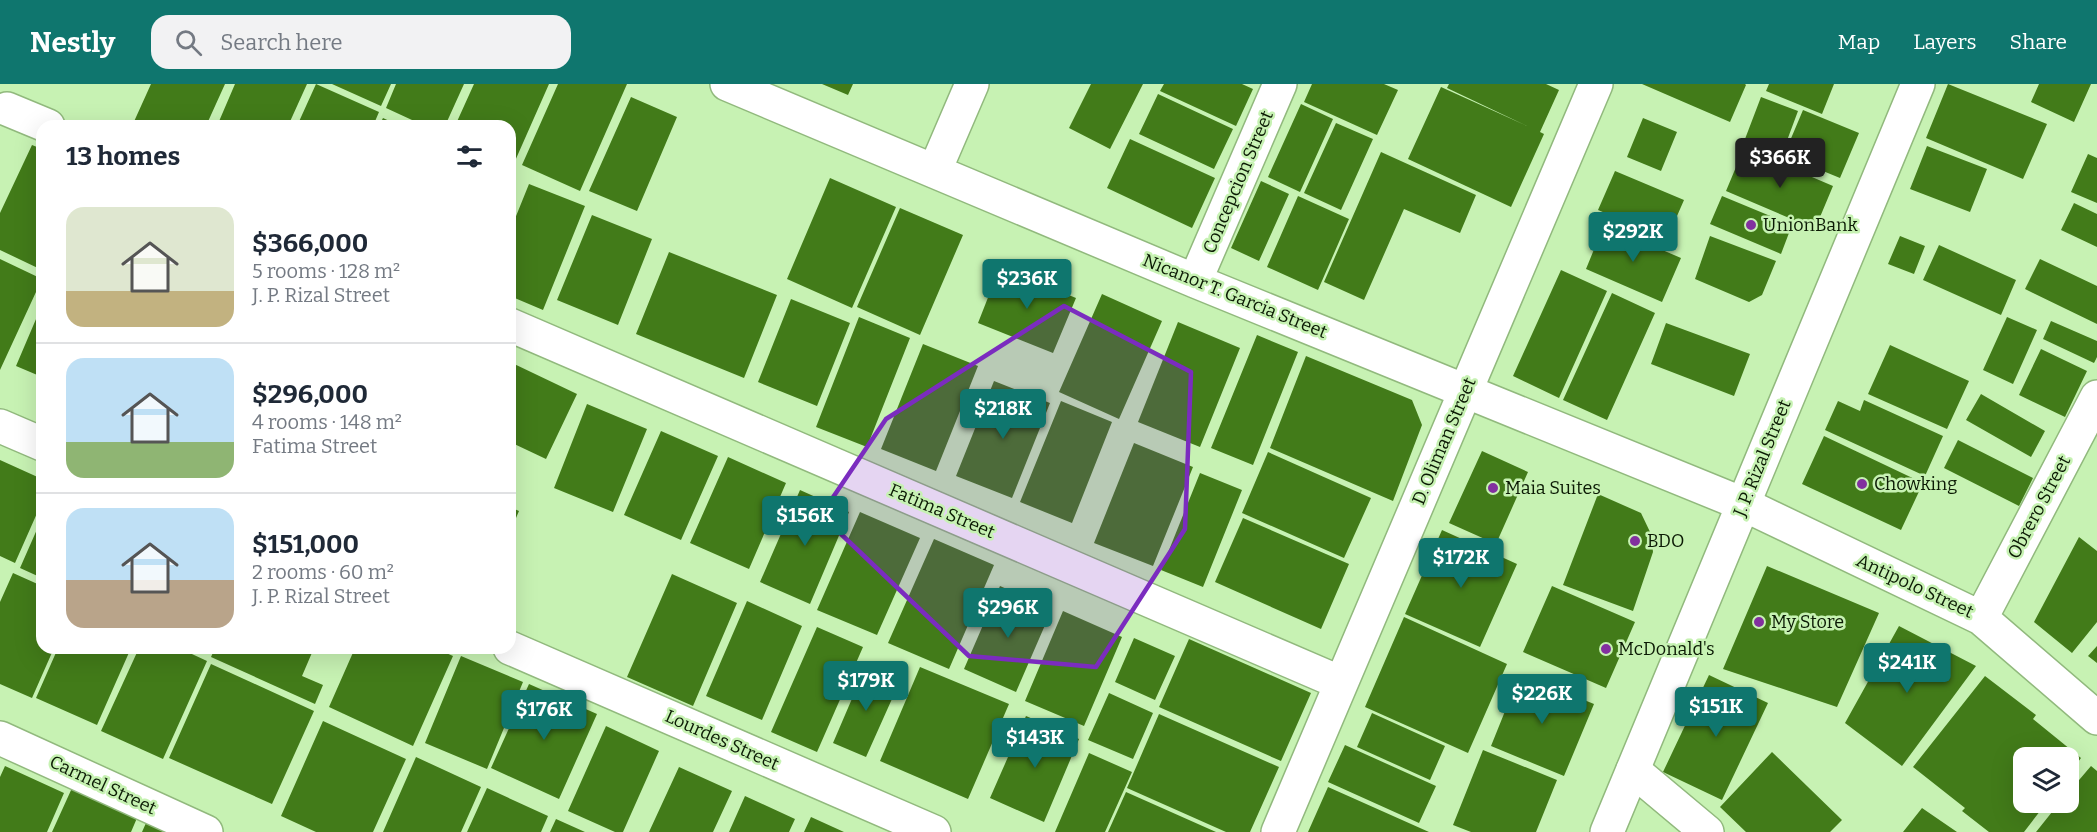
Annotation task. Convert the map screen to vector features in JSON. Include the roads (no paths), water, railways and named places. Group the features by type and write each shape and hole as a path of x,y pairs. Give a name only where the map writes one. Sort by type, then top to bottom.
{"street":[{"name":"Nicanor T. Garcia Street","path":"728,84 1195,280 1743,504"},
{"path":"935,170 972,84"},
{"name":"Concepcion Street","path":"1195,280 1280,84"},
{"name":"D. Oliman Street","path":"1278,832 1596,84"},
{"name":"J. P. Rizal Street","path":"1607,832 1918,84"},
{"path":"8,105 37,120"},
{"name":"Fatima Street","path":"516,328 1341,683"},
{"name":"Obrero Street","path":"1981,618 2097,397"},
{"path":"0,426 36,441"},
{"name":"Antipolo Street","path":"1743,504 1981,618 2097,718"},
{"name":"Lourdes Street","path":"516,651 934,832"},
{"name":"Carmel Street","path":"0,738 206,832"},
{"path":"1633,770 1707,832"}],"place":[{"name":"UnionBank","path":"1751,225"},
{"name":"Chowking","path":"1862,484"},
{"name":"Maia Suites","path":"1493,488"},
{"name":"BDO","path":"1635,541"},
{"name":"My Store","path":"1759,622"},
{"name":"McDonald's","path":"1606,649"}]}
